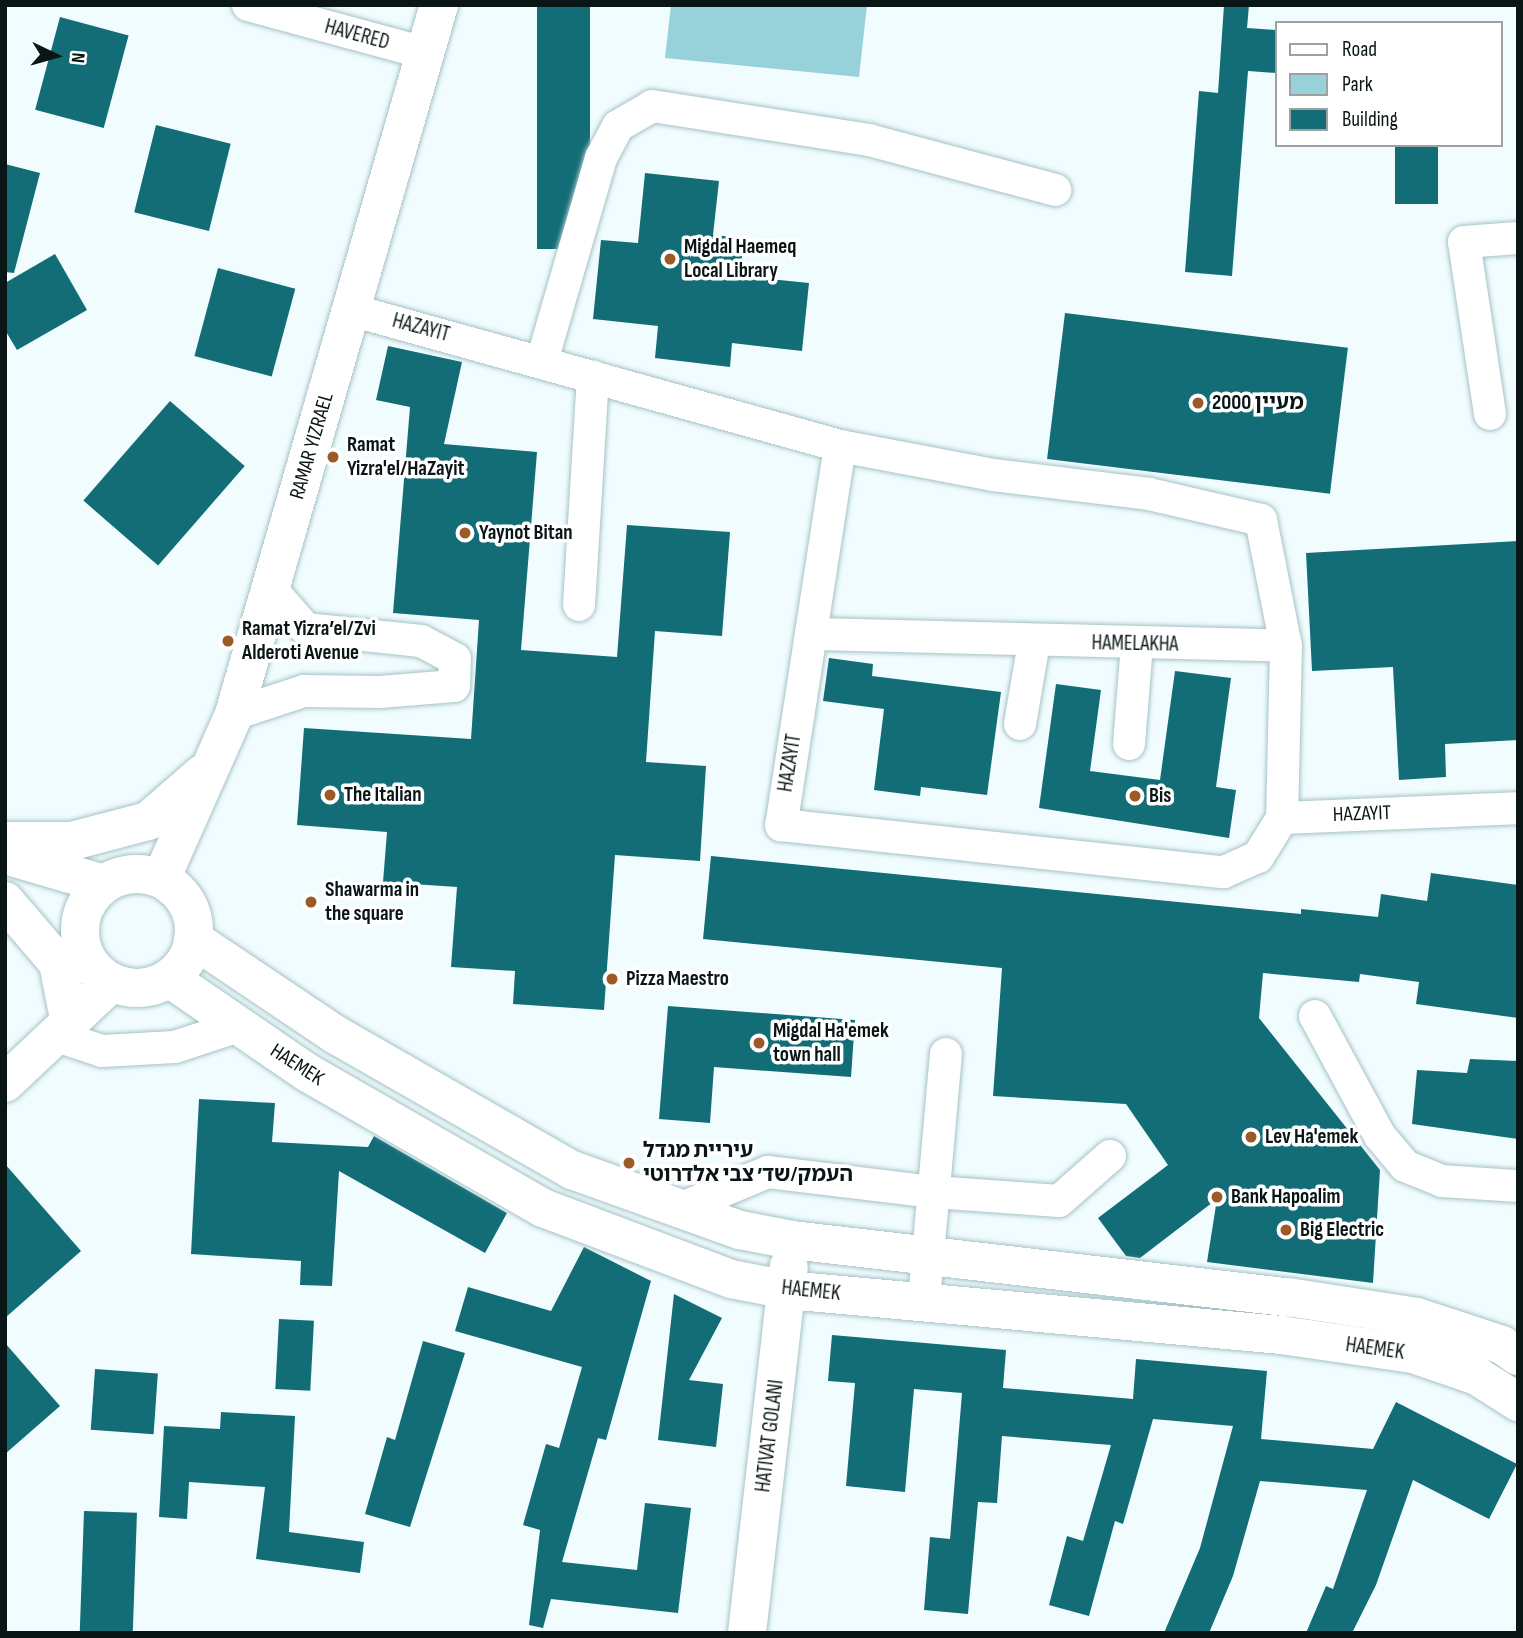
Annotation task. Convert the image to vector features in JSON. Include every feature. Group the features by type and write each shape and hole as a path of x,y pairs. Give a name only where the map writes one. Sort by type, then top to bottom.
{"main road":[{"name":"RAMAR YIZRAEL","path":"161,879 234,714 439,5"},
{"path":"5,841 72,841 148,821 211,766"},
{"path":"5,855 104,884 142,874 161,879 187,904 193,939 181,968 169,978 141,988 112,982 85,956 81,919 86,905 104,884"},
{"path":"5,899 81,919"},
{"path":"5,899 58,962 63,1030"},
{"name":"HAEMEK","path":"193,939 337,1035 560,1163 677,1210 792,1240 1288,1297 1417,1317 1512,1342"},
{"name":"HAEMEK","path":"169,978 308,1073 543,1208 731,1279 787,1290 924,1300 1281,1335 1413,1354 1477,1376 1518,1402"},
{"path":"5,1083 112,982"},
{"name":"HATIVAT GOLANI","path":"747,1633 792,1240"},
{"path":"1477,1376 1512,1342"}],"street":[{"name":"HAVERED","path":"247,5 425,53"},
{"path":"542,361 601,158 618,126 652,106 869,140 1055,190"},
{"path":"1490,414 1464,242 1518,238"},
{"name":"HAZAYIT","path":"351,310 840,446 781,825 1224,872 1258,857 1282,818 1518,808"},
{"path":"579,605 593,376"},
{"path":"840,446 993,475 1149,495 1262,520 1286,646 1282,818"},
{"path":"234,714 304,691 380,692 454,686 455,659 421,641 306,629 271,589"},
{"name":"HAMELAKHA","path":"811,634 1137,645 1286,646"},
{"path":"1020,724 1034,642"},
{"path":"1129,744 1137,645"},
{"path":"1315,1016 1380,1136 1405,1166 1442,1181 1518,1186"},
{"path":"63,1030 102,1051 175,1047 239,1027"},
{"path":"924,1300 946,1054"},
{"path":"677,1210 768,1172 934,1192 1059,1200 1110,1156"}],"green space":[{"path":"671,5 867,5 859,77 665,58"}],"building":[{"path":"537,5 590,5 590,249 537,249"},
{"path":"1224,5 1249,5 1247,28 1274,30 1274,73 1248,71 1232,276 1185,272 1199,91 1218,93"},
{"path":"60,17 129,35 104,128 35,110"},
{"path":"156,125 231,144 209,231 134,212"},
{"path":"1395,147 1438,147 1438,204 1395,204"},
{"path":"5,164 40,173 14,273 5,272"},
{"name":"Migdal Haemeq Local Library","path":"645,173 719,181 713,235 744,238 740,276 809,283 802,351 732,343 730,367 655,358 658,326 593,319 601,240 638,243"},
{"path":"55,254 87,310 17,350 5,330 5,283"},
{"path":"218,268 295,289 272,377 194,356"},
{"name":"מעיין 2000","path":"1065,313 1348,348 1330,494 1047,459"},
{"path":"388,346 462,362 444,444 537,452 521,650 617,657 627,525 730,532 722,636 655,631 646,762 706,766 700,861 615,855 604,1010 513,1004 515,971 451,967 457,887 383,882 387,832 297,825 304,728 471,739 479,620 393,613 410,407 376,400"},
{"path":"170,401 245,466 158,566 83,501"},
{"path":"1518,541 1518,740 1445,744 1446,777 1399,780 1393,667 1312,671 1306,553"},
{"path":"829,658 873,664 872,676 1001,692 987,795 921,787 920,796 874,790 884,709 823,701"},
{"path":"1175,671 1231,678 1216,787 1236,790 1229,838 1039,808 1056,684 1101,690 1090,771 1160,780"},
{"path":"711,856 1301,914 1301,909 1378,917 1381,894 1427,901 1431,873 1518,885 1518,1018 1416,1004 1419,982 1360,974 1359,982 1263,973 1259,1018 1380,1170 1373,1283 1207,1262 1217,1199 1140,1258 1126,1256 1098,1218 1168,1165 1126,1104 993,1096 1002,968 703,939"},
{"name":"Migdal Ha'emek town hall","path":"668,1006 855,1020 851,1077 714,1067 710,1123 659,1119"},
{"path":"1470,1059 1518,1061 1518,1139 1412,1124 1417,1070 1467,1073"},
{"path":"199,1099 275,1103 272,1142 368,1147 374,1136 507,1213 485,1253 339,1171 332,1286 300,1285 301,1261 191,1254"},
{"path":"5,1164 81,1251 5,1318"},
{"path":"584,1247 651,1281 606,1440 598,1438 562,1562 637,1570 645,1503 691,1508 678,1613 551,1599 543,1628 529,1625 540,1530 523,1525 546,1444 559,1448 582,1367 455,1331 468,1287 551,1311"},
{"path":"674,1294 722,1318 689,1380 723,1384 716,1447 658,1440"},
{"path":"279,1319 314,1321 310,1391 275,1389"},
{"path":"832,1335 1006,1350 1003,1388 1133,1399 1136,1359 1267,1371 1261,1439 1373,1449 1396,1402 1517,1464 1489,1519 1413,1480 1376,1585 1352,1633 1306,1633 1326,1586 1333,1589 1367,1490 1260,1481 1233,1576 1209,1633 1164,1633 1200,1548 1233,1426 1153,1419 1123,1524 1115,1521 1089,1616 1049,1605 1067,1536 1083,1541 1111,1445 1002,1436 997,1503 978,1502 968,1614 924,1610 930,1537 950,1539 962,1393 914,1389 905,1492 846,1486 855,1383 828,1381"},
{"path":"423,1341 465,1353 410,1527 365,1514 387,1437 395,1440"},
{"path":"5,1343 60,1406 5,1454"},
{"path":"95,1369 158,1373 154,1434 91,1430"},
{"path":"221,1412 295,1416 289,1532 364,1542 360,1573 256,1559 265,1487 189,1482 187,1519 159,1517 164,1426 220,1429"},
{"path":"84,1511 137,1513 133,1633 80,1633"}],"place":[{"name":"Migdal Haemeq Local Library","path":"670,259"},
{"name":"מעיין 2000","path":"1198,403"},
{"name":"Ramat Yizra'el/HaZayit","path":"333,457"},
{"name":"Yaynot Bitan","path":"465,533"},
{"name":"Ramat Yizra’el/Zvi Alderoti Avenue","path":"228,641"},
{"name":"The Italian","path":"330,795"},
{"name":"Bis","path":"1135,796"},
{"name":"Shawarma in the square","path":"311,902"},
{"name":"Pizza Maestro","path":"612,979"},
{"name":"Migdal Ha'emek town hall","path":"759,1043"},
{"name":"Lev Ha'emek","path":"1251,1137"},
{"name":"עיריית מגדל העמק/שד׳ צבי אלדרוטי","path":"629,1163"},
{"name":"Bank Hapoalim","path":"1217,1197"},
{"name":"Big Electric","path":"1286,1230"}]}
